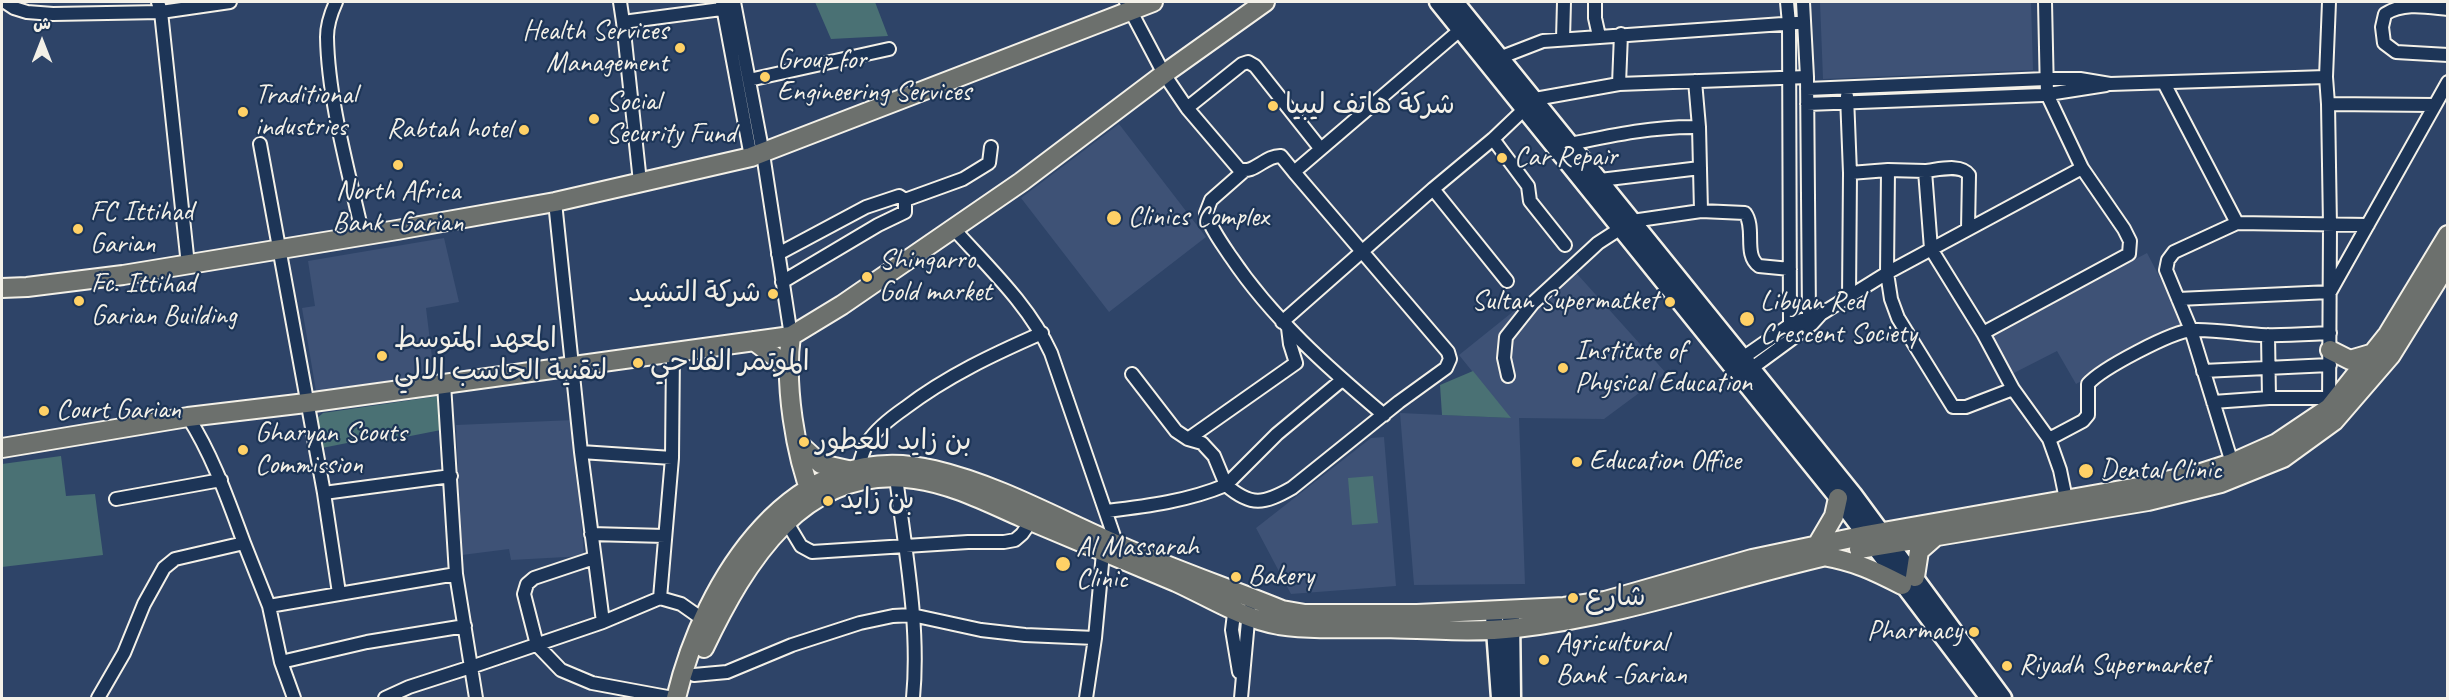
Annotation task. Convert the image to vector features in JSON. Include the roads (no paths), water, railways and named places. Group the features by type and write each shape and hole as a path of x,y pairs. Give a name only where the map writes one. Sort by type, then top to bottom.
{"main road":[{"path":"2,288 75,282 363,236 555,202 757,155 1129,6 1154,2"},
{"path":"2,448 188,417 306,403 573,364 791,336 842,305 1021,182 1264,2"},
{"path":"1438,2 1460,30 1490,53"},
{"path":"1455,2 1490,53 1627,225 1838,498 1877,539 1936,536 2148,501 2221,483 2283,458 2334,421 2391,355 2448,263"},
{"path":"1530,104 1570,144 1600,180 1627,225 1748,362 1908,581 1989,699"},
{"path":"799,445 821,464 854,469 906,465 933,469 972,481 1010,496 1176,582 1244,604 1279,624 1323,627 1582,619 1670,588 1820,551 2066,499 2144,486 2232,463 2277,443 2329,403 2374,353 2448,234"},
{"path":"791,336 789,372 792,410 802,470 816,491"},
{"path":"754,341 774,356 789,372"},
{"path":"2330,349 2350,360 2374,353"},
{"path":"675,699 682,675 709,623 738,584 782,515 792,490 799,445"},
{"path":"782,515 816,491 854,469"},
{"path":"816,491 871,478 896,477 934,483 1110,549"},
{"path":"1820,551 1834,516 1838,498"},
{"path":"1908,581 1919,551 1936,536"},
{"path":"1820,551 1908,581 2003,699"},
{"path":"1500,699 1503,620"},
{"path":"1503,620 1512,699"},
{"path":"688,699 709,623"}],"street":[{"path":"5,2 27,12 104,13 230,2"},
{"path":"97,2 104,13"},
{"path":"336,2 327,35 329,59 337,116 363,236"},
{"path":"620,2 640,182"},
{"path":"1563,39 1564,2"},
{"path":"1595,2 1595,18 1599,36"},
{"path":"1787,2 1790,24 1790,269 1794,330"},
{"path":"1803,2 1808,83 1814,318"},
{"path":"1983,333 2129,254 2130,242 2124,229 2082,168 2047,94 2045,2"},
{"path":"2213,402 2269,398 2329,403 2330,226 2326,77 2329,2"},
{"path":"623,22 729,5"},
{"path":"729,5 749,80 757,155"},
{"path":"729,5 778,254 791,336"},
{"path":"1129,6 1164,74 1187,108 1239,169 1244,171"},
{"path":"2448,9 2407,6 2394,8 2385,14 2382,27 2384,43 2396,52 2448,55"},
{"path":"160,7 188,265"},
{"path":"1490,53 1563,39 1804,23"},
{"path":"1294,172 1460,30"},
{"path":"1619,84 1621,34"},
{"path":"749,80 889,49"},
{"path":"1187,108 1242,64 1248,63 1255,66 1320,148"},
{"path":"1285,325 1433,189 1493,139 1530,104 1619,84 1790,77 1808,83 1847,87 2046,79 2080,79 2110,84 2326,77"},
{"path":"1695,81 1699,127 1701,212"},
{"path":"2330,292 2448,82"},
{"path":"2164,83 2237,223"},
{"path":"1807,104 2047,94 2089,90 2110,84"},
{"path":"1847,87 1850,173 1848,298"},
{"path":"2328,104 2434,105"},
{"path":"1570,144 1638,130 1671,126 1699,127"},
{"path":"1493,139 1528,186 1530,201 1565,244"},
{"path":"260,144 324,493 339,593"},
{"path":"905,200 963,179 989,163 991,147"},
{"path":"1132,374 1166,421 1188,439 1202,443 1214,456 1226,485 1236,494 1262,502 1292,488 1446,368 1450,359 1448,352 1281,156 1275,155 1250,170 1244,171 1211,201 1206,213 1224,247 1248,282 1285,325 1342,380 1384,415"},
{"path":"1600,180 1700,168"},
{"path":"1850,173 1960,168 1966,170 1969,175 1968,229"},
{"path":"1748,362 1794,330 1887,273 2082,168"},
{"path":"1888,170 1887,273 1891,299 1898,318 1953,407 1966,407 2013,389"},
{"path":"1924,171 1931,249 1983,333 2013,389 2049,439 2060,470 2066,499"},
{"path":"1433,189 1507,281"},
{"path":"778,254 866,207 899,196 905,200"},
{"path":"782,282 878,225 905,212 905,200"},
{"path":"555,202 581,452 603,622"},
{"path":"1508,376 1504,358 1506,337 1533,303 1576,261 1598,243 1627,225 1701,212 1745,213 1751,220 1751,255 1754,263 1759,266 1790,269"},
{"path":"2232,463 2191,330 2166,270 2168,260 2174,252 2237,223 2368,225"},
{"path":"953,228 1004,285 1042,333 1107,511 1110,549 1086,699"},
{"path":"2178,299 2330,292"},
{"path":"1188,439 1296,363 1285,325"},
{"path":"2049,439 2083,421 2088,415 2088,384 2096,375 2134,354 2191,330 2268,335 2330,349"},
{"path":"854,469 868,441 889,420 925,393 962,370 1042,333"},
{"path":"2268,335 2269,398"},
{"path":"2203,371 2268,368 2330,349"},
{"path":"660,598 672,458 673,351"},
{"path":"1107,511 1151,506 1201,495 1226,485 1277,434 1342,380"},
{"path":"444,384 456,574 476,699"},
{"path":"188,417 198,432 220,480 269,606 281,662 294,699"},
{"path":"581,452 672,458"},
{"path":"324,493 451,476"},
{"path":"896,477 912,615 915,677 913,699"},
{"path":"116,499 220,480"},
{"path":"782,515 801,546 812,552 1015,540 1031,521"},
{"path":"591,534 664,536"},
{"path":"98,699 124,653 144,604 164,568 176,559 244,543"},
{"path":"594,558 534,578 527,584 524,594 537,645 561,670 574,677 592,683 675,699"},
{"path":"269,606 456,574"},
{"path":"385,699 409,687 603,622 660,598 681,604 709,623"},
{"path":"1241,699 1241,681 1233,650 1232,630 1244,604"},
{"path":"694,675 727,672 792,645 867,621 893,616 912,615 981,630 1025,635 1095,638"},
{"path":"281,662 367,642 465,626"}],"place":[{"name":"Health Services Management","path":"680,48"},
{"name":"Group for Engineering Services","path":"765,77"},
{"name":"شركة هاتف ليبيا","path":"1273,106"},
{"name":"Traditional industries","path":"243,112"},
{"name":"Social Security Fund","path":"594,119"},
{"name":"Rabtah hotel","path":"524,130"},
{"name":"Car Repair","path":"1502,158"},
{"name":"North Africa Bank -Garian","path":"398,165"},
{"name":"Clinics Complex","path":"1114,218"},
{"name":"FC Ittihad Garian","path":"78,229"},
{"name":"Shingarro Gold market","path":"867,277"},
{"name":"شركة التشيد","path":"773,294"},
{"name":"Fc. Ittihad Garian Building","path":"79,301"},
{"name":"Sultan Supermatket","path":"1670,302"},
{"name":"Libyan Red Crescent Society","path":"1747,319"},
{"name":"المعهد المتوسط لتقنية الحاسب الالي","path":"382,356"},
{"name":"الموتمر الفلاحي","path":"638,363"},
{"name":"Institute of Physical Education","path":"1563,368"},
{"name":"Court Garian","path":"44,411"},
{"name":"بن زايد للعطور","path":"804,442"},
{"name":"Gharyan Scouts Commission","path":"243,450"},
{"name":"Education Office","path":"1577,462"},
{"name":"Dental Clinic","path":"2086,471"},
{"name":"بن زايد","path":"828,501"},
{"name":"Al Massarah Clinic","path":"1063,564"},
{"name":"Bakery","path":"1236,577"},
{"name":"شارع","path":"1573,598"},
{"name":"Pharmacy","path":"1974,632"},
{"name":"Agricultural Bank -Garian","path":"1544,660"},
{"name":"Riyadh Supermarket","path":"2007,666"}]}
